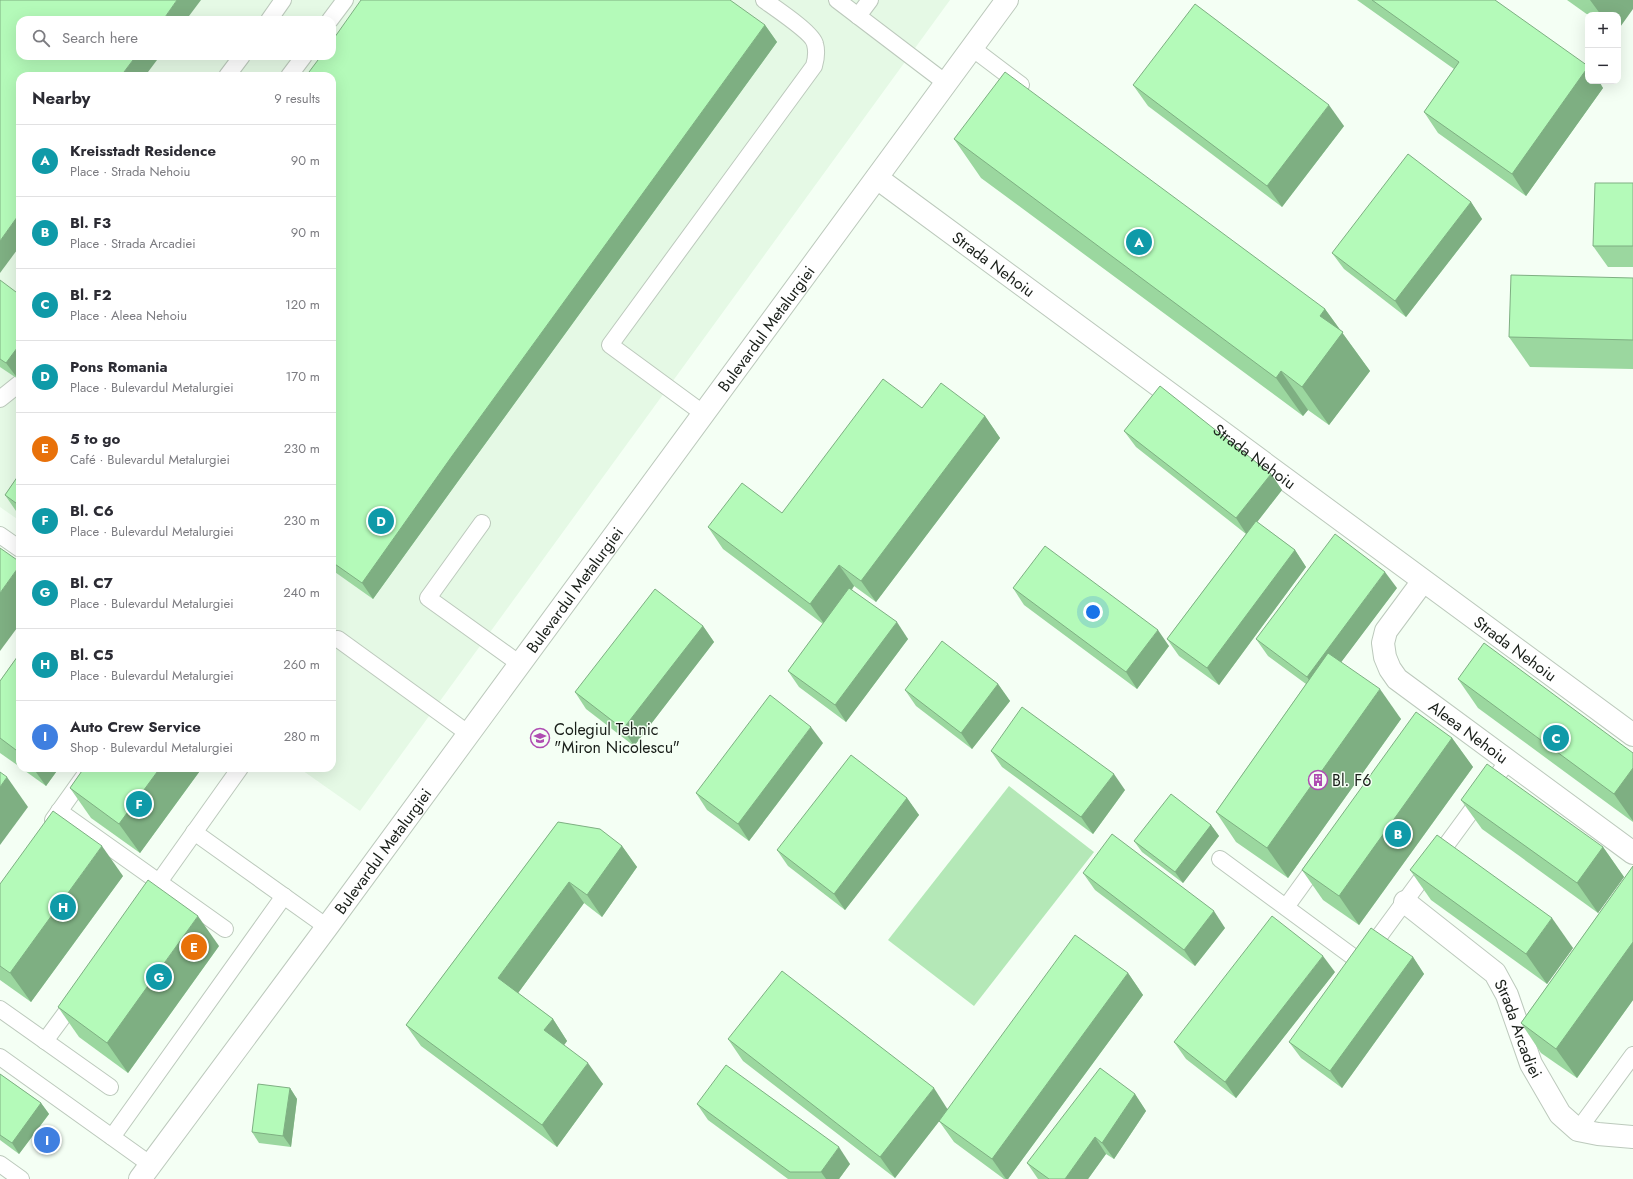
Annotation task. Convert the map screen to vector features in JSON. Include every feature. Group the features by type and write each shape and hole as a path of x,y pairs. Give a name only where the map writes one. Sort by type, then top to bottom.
{"street":[{"name":"Bulevardul Metalurgiei","path":"145,1172 327,927 1007,0"},
{"name":"Strada Nehoiu","path":"877,178 1633,735"},
{"name":"Aleea Nehoiu","path":"1422,580 1386,631 1383,643 1385,657 1390,670 1427,711 1508,761 1633,853"},
{"name":"Strada Arcadiei","path":"1405,902 1495,973 1507,995 1531,1064 1560,1114 1578,1130"},
{"path":"1578,1130 1598,1134 1633,1137"}],"lane":[{"path":"272,16 283,0"},
{"path":"333,16 345,0"},
{"path":"704,414 610,345 814,66 816,55 815,43 809,34 764,0"},
{"path":"837,0 946,83"},
{"path":"858,16 870,0"},
{"path":"972,48 1029,91"},
{"path":"230,72 239,60"},
{"path":"292,72 301,60"},
{"path":"0,399 16,386"},
{"path":"482,523 428,598 520,664"},
{"path":"0,535 16,546"},
{"path":"338,640 468,734"},
{"path":"1220,859 1356,959 1364,957 1508,761"},
{"path":"46,831 87,772"},
{"path":"136,914 237,772"},
{"path":"59,811 225,929"},
{"path":"194,832 327,927"},
{"path":"1286,907 1327,850"},
{"path":"112,1137 284,896"},
{"path":"45,1041 86,984"},
{"path":"0,1009 110,1087"},
{"path":"1578,1130 1633,1055"},
{"path":"0,1057 112,1137 145,1172"},
{"path":"0,1164 21,1179"}],"shaded area":[{"path":"0,0 950,0 360,811 305,772 336,772 336,72 16,72 16,518 0,507"}],"green space":[{"path":"1009,786 1094,852 974,1006 888,940"}],"building":[{"path":"0,0 177,0 166,16 16,16 16,60 133,60 124,72 16,72 16,219 0,241"},
{"path":"361,0 730,0 765,25 452,456 362,583 336,565 336,72 309,72 318,60 336,60 336,35"},
{"path":"1372,0 1495,0 1585,64 1585,71 1512,174 1424,112 1459,62"},
{"path":"1195,4 1329,105 1267,186 1133,85"},
{"path":"1005,72 1325,309 1320,316 1343,332 1302,387 1281,371 1276,378 954,139"},
{"path":"1408,154 1471,202 1395,301 1332,253"},
{"path":"1595,183 1633,183 1633,246 1593,246"},
{"path":"1511,275 1633,278 1633,340 1509,337"},
{"path":"0,280 16,292 16,349 6,363 0,359"},
{"path":"883,379 922,408 941,383 985,416 861,581 839,565 810,604 708,527 742,483 782,513"},
{"path":"1160,386 1271,474 1236,518 1124,431"},
{"path":"16,479 16,503 5,495"},
{"path":"1256,521 1295,550 1207,668 1167,639"},
{"path":"1335,534 1385,572 1307,677 1256,639"},
{"path":"1045,546 1158,630 1126,672 1013,588"},
{"path":"0,548 16,559 16,571 0,593"},
{"path":"849,588 897,622 835,705 788,671"},
{"path":"655,589 703,626 623,729 575,692"},
{"path":"942,641 998,684 961,733 905,690"},
{"path":"1484,643 1633,753 1633,768 1614,794 1458,679"},
{"path":"1328,653 1380,689 1267,848 1216,812"},
{"path":"16,659 16,750 0,738 0,681"},
{"path":"770,695 811,727 738,824 696,793"},
{"path":"1022,707 1114,774 1081,817 991,751"},
{"path":"1416,712 1452,738 1339,896 1302,870"},
{"path":"851,755 907,798 834,894 777,850"},
{"path":"1487,764 1603,847 1577,883 1461,800"},
{"path":"0,772 7,777 0,787"},
{"path":"81,772 157,772 119,824 70,788"},
{"path":"1171,794 1211,825 1175,872 1134,841"},
{"path":"53,811 102,846 10,973 0,966 0,884"},
{"path":"558,822 600,829 622,846 587,895 569,882 498,978 553,1019 544,1030 588,1063 542,1125 406,1025"},
{"path":"1112,834 1214,911 1184,950 1083,873"},
{"path":"1437,835 1552,918 1526,954 1410,870"},
{"path":"1633,866 1633,942 1556,1049 1521,1023"},
{"path":"148,880 198,916 107,1043 58,1007"},
{"path":"1272,916 1323,956 1225,1082 1174,1042"},
{"path":"1371,928 1413,957 1330,1071 1289,1042"},
{"path":"1075,935 1128,973 992,1159 939,1121"},
{"path":"782,971 934,1088 880,1157 728,1039"},
{"path":"726,1065 839,1147 821,1172 790,1172 697,1104"},
{"path":"1100,1068 1135,1094 1102,1143 1095,1137 1065,1179 1049,1179 1027,1163"},
{"path":"0,1074 41,1103 12,1143 0,1135"},
{"path":"258,1084 290,1088 283,1136 252,1132"}],"place":[{"name":"Kreisstadt Residence","path":"1139,242"},
{"name":"Pons Romania","path":"381,521"},
{"name":"Colegiul Tehnic \"Miron Nicolescu\"","path":"540,738"},
{"name":"Bl. F2","path":"1556,738"},
{"name":"Bl. F6","path":"1318,780"},
{"name":"Bl. C6","path":"139,804"},
{"name":"Bl. F3","path":"1398,834"},
{"name":"Bl. C5","path":"63,907"},
{"name":"5 to go","path":"194,947"},
{"name":"Bl. C7","path":"159,977"},
{"name":"Auto Crew Service","path":"47,1140"}]}
